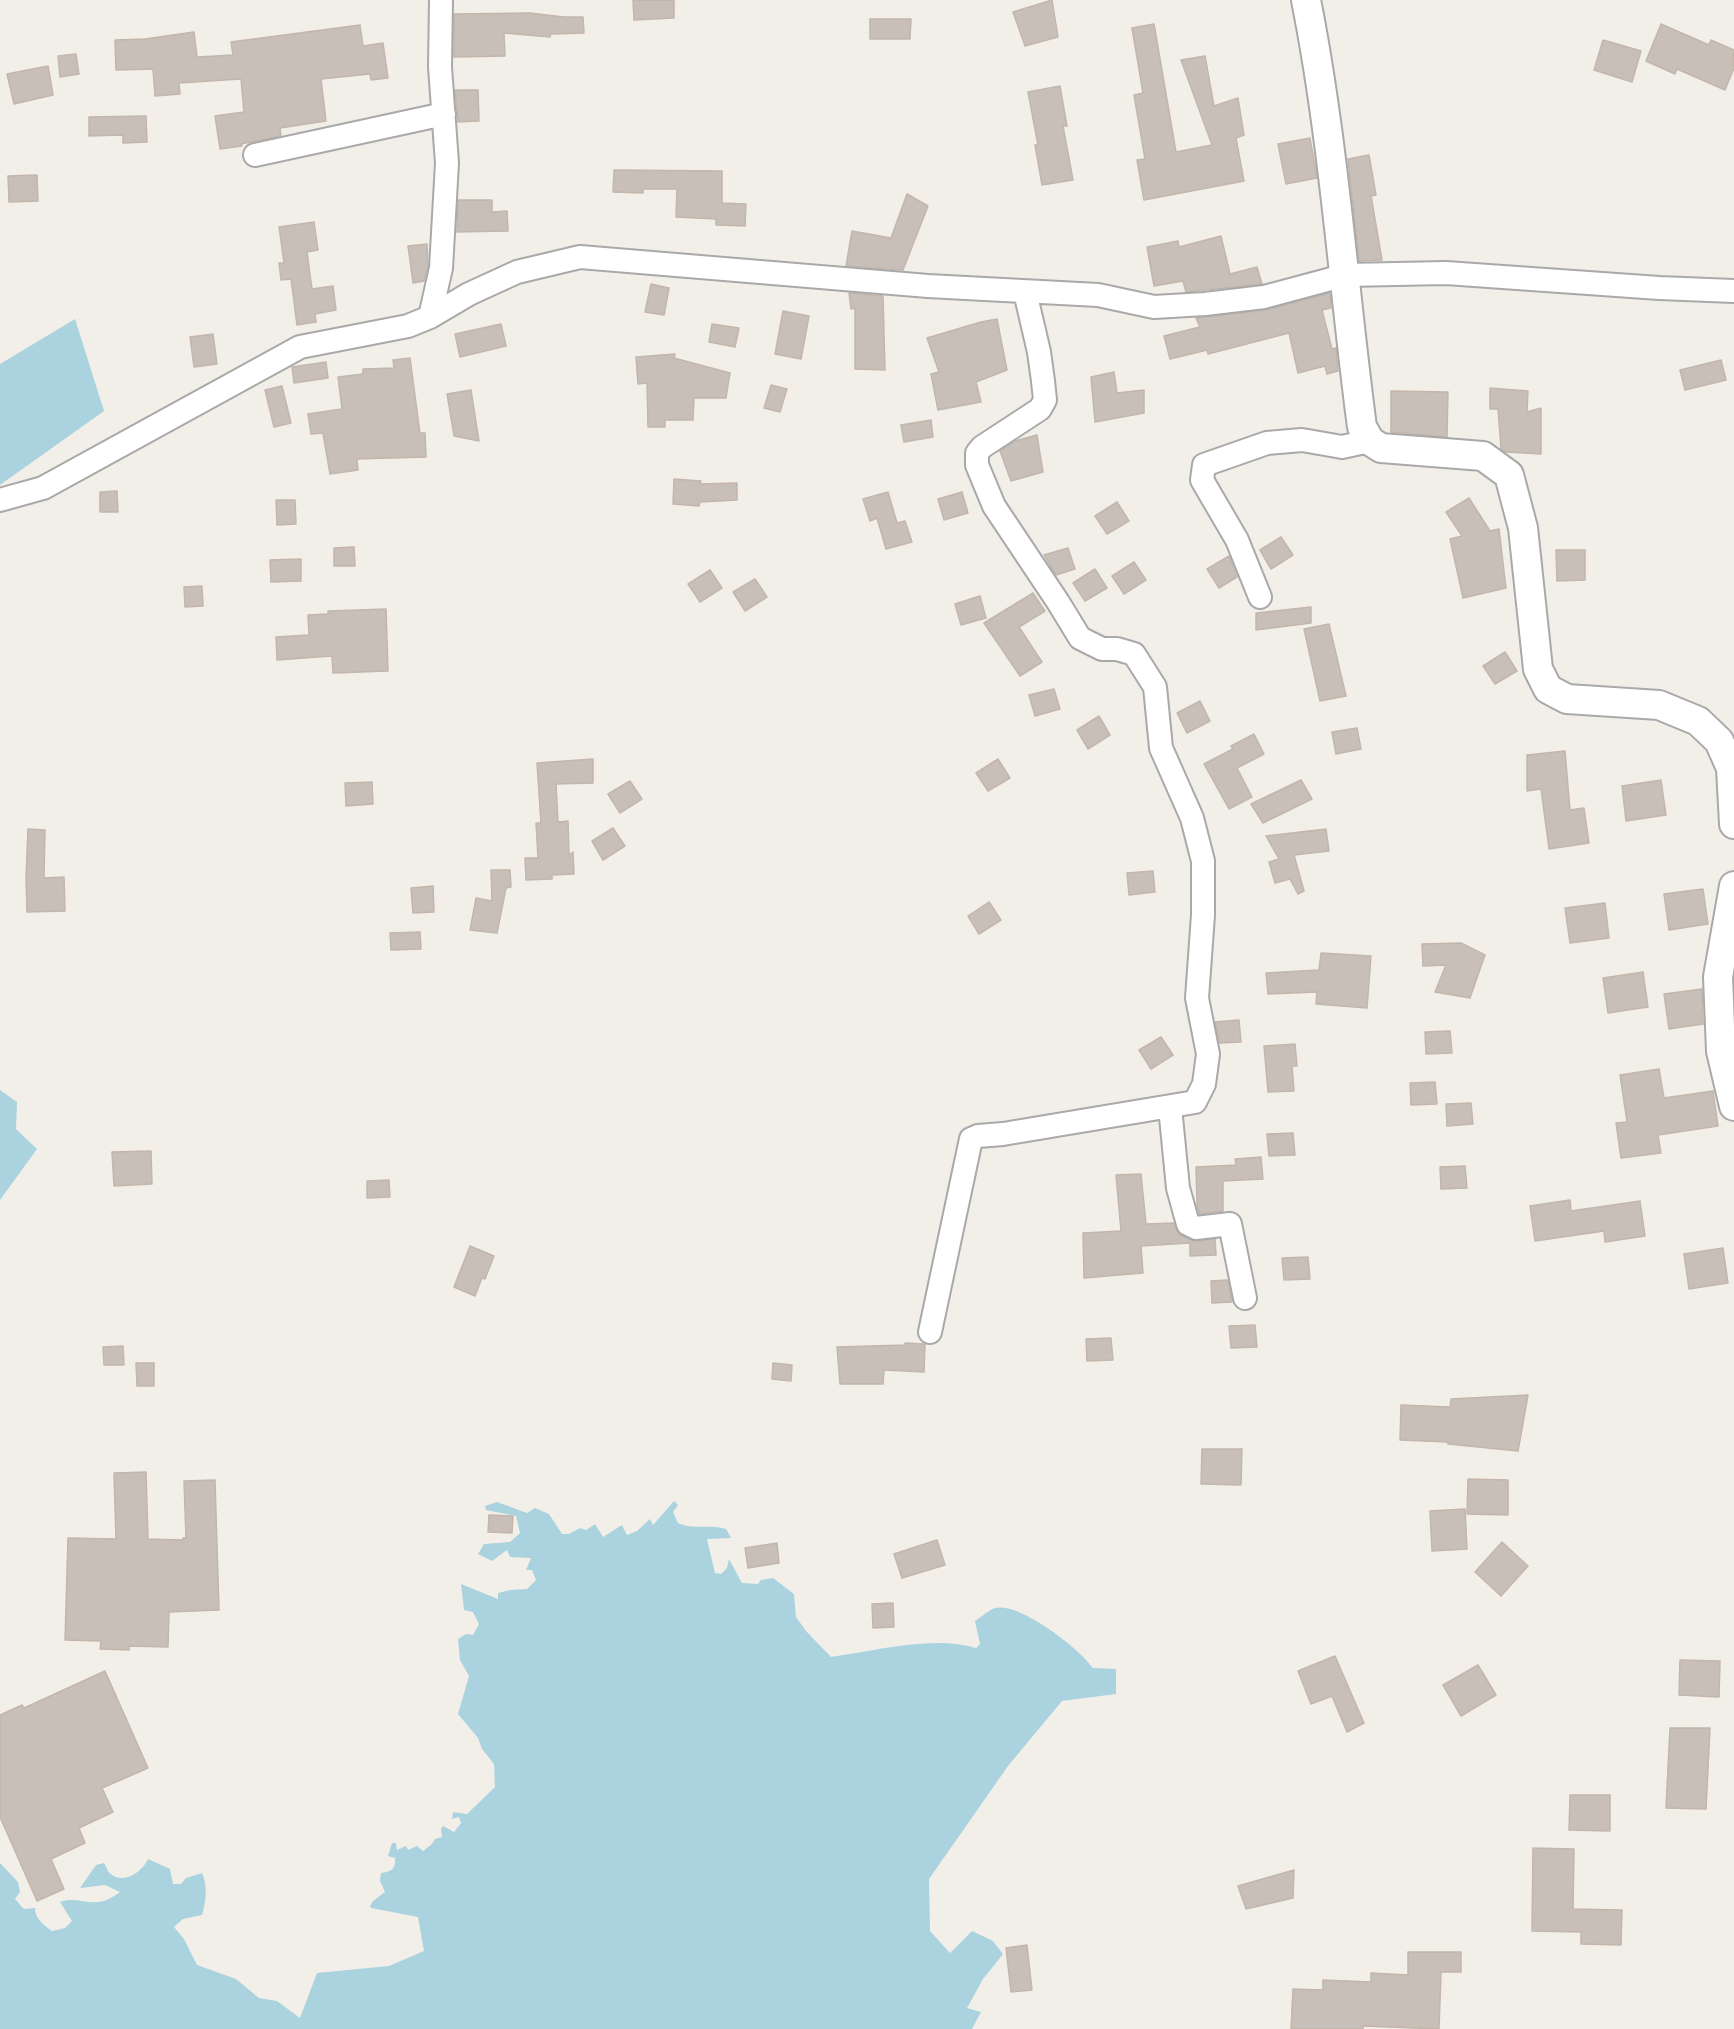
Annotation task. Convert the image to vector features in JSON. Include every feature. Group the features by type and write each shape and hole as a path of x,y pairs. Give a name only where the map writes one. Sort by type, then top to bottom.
{"street":[{"path":"430,318 441,268 447,163 440,67 441,0"},
{"path":"1306,0 1317,53 1346,275 1362,427 1370,441 1382,448 1483,456 1509,475 1523,528 1538,669 1548,689 1567,699 1659,705 1698,722 1719,741 1731,768 1734,824"},
{"path":"255,155 444,114"},
{"path":"0,500 43,488 300,347 408,326 430,318 469,294 517,272 580,257 791,276 1098,295 1154,307 1264,297 1346,275 1446,273 1734,291"},
{"path":"930,1332 971,1139 978,1136 1195,1102 1204,1084 1208,1054 1197,998 1203,915 1203,861 1192,818 1161,748 1155,687 1134,654 1117,649 1102,649 1080,638 994,506 977,465 976,453 982,447 1040,409 1045,400 1039,352 1025,292"},
{"path":"1260,597 1237,540 1202,480 1204,465 1267,442 1302,440 1342,447 1370,441"},
{"path":"1734,886 1718,976 1720,1051 1734,1106"},
{"path":"1170,1107 1178,1188 1188,1224 1196,1228 1230,1224 1245,1298"}],"water":[{"path":"75,319 104,411 0,485 0,364"},
{"path":"0,1090 17,1102 16,1129 37,1149 0,1200"},
{"path":"674,1501 678,1505 673,1512 678,1523 726,1529 731,1538 707,1539 715,1573 721,1574 727,1568 729,1559 742,1583 758,1584 761,1580 773,1578 794,1594 796,1617 831,1657 923,1644 960,1644 976,1648 980,1644 975,1621 995,1608 1006,1608 1034,1619 1049,1629 1076,1650 1093,1668 1116,1669 1116,1694 1062,1701 1008,1766 929,1879 930,1931 950,1953 972,1931 993,1941 1003,1954 983,1979 967,2008 981,2012 972,2029 0,2029 0,1863 18,1882 20,1892 15,1899 24,1909 35,1908 38,1919 52,1931 65,1928 72,1921 60,1902 67,1900 102,1901 120,1892 105,1885 80,1888 96,1865 104,1863 111,1874 122,1878 138,1872 148,1859 170,1869 173,1884 181,1884 186,1878 202,1873 206,1894 202,1915 183,1919 174,1927 184,1939 197,1965 236,1979 259,1998 277,2001 300,2018 317,1973 389,1966 424,1951 418,1917 370,1906 385,1892 380,1881 381,1873 390,1871 395,1865 395,1858 388,1856 392,1843 396,1843 397,1850 406,1846 408,1850 417,1846 423,1851 435,1839 442,1837 443,1826 454,1832 461,1823 459,1817 452,1819 453,1812 467,1814 495,1787 494,1764 482,1749 478,1738 458,1714 469,1676 460,1660 458,1639 466,1634 473,1635 479,1624 473,1612 464,1610 461,1584 498,1599 498,1593 527,1589 536,1580 532,1570 526,1570 531,1558 510,1557 507,1550 492,1561 478,1554 484,1544 510,1542 520,1533 516,1516 486,1510 485,1506 497,1502 527,1513 535,1508 549,1514 562,1534 569,1534 580,1528 586,1530 595,1524 603,1537 622,1525 627,1535 637,1531 650,1519 653,1525"}],"building":[{"path":"633,0 674,0 674,18 634,20"},
{"path":"1052,0 1058,37 1025,46 1013,12"},
{"path":"530,13 583,17 584,33 551,34 550,37 504,33 505,56 454,57 454,14"},
{"path":"870,19 911,19 910,39 870,39"},
{"path":"1154,24 1176,152 1212,145 1181,60 1205,56 1214,106 1238,98 1244,135 1236,138 1244,181 1144,200 1137,160 1145,159 1134,95 1143,93 1132,28"},
{"path":"1661,24 1709,45 1711,40 1734,50 1734,68 1725,90 1677,69 1675,74 1646,61"},
{"path":"360,25 363,46 383,43 388,78 371,80 370,74 321,79 326,121 280,128 281,136 241,144 242,146 220,149 215,116 244,112 241,79 179,83 180,94 155,96 153,69 116,70 115,40 145,39 194,32 197,57 233,55 231,42"},
{"path":"1603,40 1641,51 1632,82 1594,70"},
{"path":"76,54 79,74 60,77 58,56"},
{"path":"48,66 53,95 14,104 7,74"},
{"path":"1060,86 1067,126 1063,126 1073,180 1042,185 1035,145 1038,145 1028,92"},
{"path":"455,90 478,90 479,121 458,122"},
{"path":"146,116 147,142 123,143 123,135 89,136 89,117"},
{"path":"1310,138 1317,178 1286,184 1278,144"},
{"path":"1369,155 1376,195 1371,196 1382,260 1359,261 1348,159"},
{"path":"614,170 722,171 722,203 746,204 745,226 716,225 716,219 676,217 677,189 643,189 643,193 613,192"},
{"path":"37,175 38,201 9,202 8,176"},
{"path":"907,194 928,206 903,270 846,266 852,231 891,238"},
{"path":"458,200 492,200 492,212 507,211 508,231 457,232"},
{"path":"314,222 318,250 307,252 312,289 333,286 336,310 315,314 316,322 297,325 291,279 281,280 279,263 284,263 279,227"},
{"path":"1221,236 1230,274 1257,267 1262,284 1186,292 1183,281 1154,286 1147,247 1178,241 1179,247"},
{"path":"427,244 428,266 424,281 413,283 408,246"},
{"path":"651,284 669,288 664,315 645,312"},
{"path":"849,293 883,296 885,370 855,369 855,308 851,309"},
{"path":"1330,293 1331,308 1322,310 1332,349 1336,348 1338,371 1327,374 1325,366 1298,373 1289,333 1208,354 1207,350 1170,359 1164,336 1200,327 1196,318 1266,310"},
{"path":"783,311 809,316 801,359 775,354"},
{"path":"997,319 1007,370 976,382 981,402 938,410 931,374 939,372 927,338"},
{"path":"501,324 506,346 460,357 455,334"},
{"path":"712,324 739,328 735,347 709,342"},
{"path":"213,334 217,364 194,367 190,337"},
{"path":"675,354 674,358 730,373 726,398 694,398 693,420 665,420 665,427 648,427 647,383 638,384 636,357"},
{"path":"410,358 420,433 425,433 426,457 357,459 358,470 330,474 323,433 311,434 308,414 342,409 338,377 363,374 363,369 394,368 393,360"},
{"path":"1721,360 1726,380 1685,390 1680,370"},
{"path":"326,362 328,378 294,383 292,367"},
{"path":"1114,372 1117,393 1144,390 1144,413 1095,422 1091,377"},
{"path":"771,385 787,389 780,412 764,408"},
{"path":"282,386 291,423 274,427 265,390"},
{"path":"1490,388 1528,391 1527,412 1541,408 1541,454 1506,452 1501,449 1498,409 1490,409"},
{"path":"471,390 479,441 454,436 447,394"},
{"path":"1391,391 1448,392 1447,437 1391,432"},
{"path":"931,420 933,437 904,442 901,425"},
{"path":"1037,435 1043,472 1011,481 1000,451 1015,441"},
{"path":"674,479 701,481 700,484 737,483 737,500 700,502 699,506 673,504"},
{"path":"117,491 118,512 100,512 100,492"},
{"path":"888,492 897,523 905,521 912,542 886,549 877,518 870,521 863,499"},
{"path":"962,492 968,513 944,520 938,499"},
{"path":"1469,498 1490,531 1499,529 1506,588 1463,598 1450,539 1462,536 1446,512"},
{"path":"276,500 295,500 296,524 277,525"},
{"path":"1117,502 1129,521 1107,534 1095,516"},
{"path":"1281,537 1293,555 1271,569 1260,550"},
{"path":"354,547 355,566 334,566 334,548"},
{"path":"1068,548 1075,569 1056,575 1044,555"},
{"path":"1556,550 1585,550 1585,580 1557,581"},
{"path":"1229,556 1237,577 1219,588 1207,569"},
{"path":"301,559 301,581 271,582 270,560"},
{"path":"1134,562 1146,580 1124,594 1112,576"},
{"path":"1095,569 1107,588 1085,601 1073,583"},
{"path":"710,570 722,588 700,602 688,584"},
{"path":"755,579 767,597 745,611 733,592"},
{"path":"202,586 203,606 185,607 184,587"},
{"path":"1033,593 1045,611 1019,627 1042,662 1020,676 984,623"},
{"path":"980,596 986,618 961,625 955,604"},
{"path":"1311,607 1311,623 1256,630 1256,613"},
{"path":"386,609 388,671 333,673 332,656 277,660 276,637 309,635 308,615 328,614 328,611"},
{"path":"1329,624 1346,696 1320,701 1304,629"},
{"path":"1505,652 1517,671 1495,684 1483,666"},
{"path":"1054,689 1060,709 1035,716 1029,695"},
{"path":"1200,701 1210,721 1187,733 1177,713"},
{"path":"1099,716 1110,735 1088,749 1077,730"},
{"path":"1357,728 1361,749 1336,754 1332,732"},
{"path":"1254,734 1264,754 1237,768 1252,797 1229,809 1204,764 1233,749 1231,746"},
{"path":"1565,751 1570,810 1584,808 1589,843 1549,849 1541,789 1527,791 1527,755"},
{"path":"593,759 593,783 556,784 558,822 568,821 569,855 573,852 574,874 552,875 552,879 526,880 525,858 538,858 536,823 541,823 537,763"},
{"path":"998,759 1010,778 988,791 976,773"},
{"path":"1301,780 1312,799 1263,823 1251,804"},
{"path":"1661,780 1666,815 1626,821 1622,786"},
{"path":"630,781 642,799 620,813 608,794"},
{"path":"372,782 373,804 346,806 345,783"},
{"path":"613,828 625,846 603,860 592,841"},
{"path":"28,829 45,830 44,878 64,877 65,911 27,912"},
{"path":"1326,829 1329,851 1294,855 1304,891 1298,894 1290,879 1275,883 1269,862 1279,859 1266,836"},
{"path":"491,870 510,870 511,887 506,888 497,933 470,930 476,898 492,901"},
{"path":"1153,871 1155,892 1129,895 1127,873"},
{"path":"433,886 434,912 413,913 411,888"},
{"path":"1703,889 1708,924 1669,930 1664,894"},
{"path":"989,902 1001,920 979,934 968,916"},
{"path":"1605,903 1609,938 1570,943 1565,908"},
{"path":"420,932 421,949 391,950 390,933"},
{"path":"1461,943 1485,955 1470,998 1435,992 1446,965 1423,966 1422,944"},
{"path":"1321,953 1371,956 1367,1008 1316,1004 1317,992 1268,994 1266,973 1319,970"},
{"path":"1643,972 1648,1007 1608,1013 1603,978"},
{"path":"1702,989 1703,1024 1669,1029 1664,994"},
{"path":"1239,1020 1241,1042 1220,1043 1215,1022"},
{"path":"1450,1031 1452,1053 1426,1054 1425,1032"},
{"path":"1161,1037 1173,1055 1151,1069 1139,1050"},
{"path":"1295,1044 1297,1066 1292,1066 1294,1091 1268,1092 1264,1046"},
{"path":"1659,1069 1664,1098 1713,1091 1718,1126 1658,1135 1661,1153 1621,1158 1616,1123 1627,1122 1620,1075"},
{"path":"1435,1082 1437,1104 1411,1105 1410,1083"},
{"path":"1471,1103 1473,1124 1447,1126 1446,1104"},
{"path":"1293,1133 1295,1155 1269,1156 1267,1134"},
{"path":"151,1151 152,1184 114,1186 112,1152"},
{"path":"1261,1157 1263,1179 1223,1181 1223,1211 1199,1214 1196,1167 1236,1165 1235,1159"},
{"path":"1465,1166 1467,1188 1441,1189 1440,1167"},
{"path":"1141,1174 1146,1224 1174,1223 1178,1233 1190,1240 1215,1239 1216,1255 1190,1256 1190,1243 1141,1246 1143,1273 1084,1278 1083,1233 1121,1231 1116,1175"},
{"path":"389,1180 390,1197 367,1198 367,1181"},
{"path":"1570,1200 1571,1211 1640,1201 1645,1236 1605,1242 1604,1231 1535,1241 1530,1206"},
{"path":"470,1246 494,1256 475,1296 454,1287"},
{"path":"1723,1248 1728,1283 1689,1289 1684,1254"},
{"path":"1308,1257 1310,1279 1284,1280 1282,1258"},
{"path":"1228,1280 1232,1302 1212,1303 1211,1281"},
{"path":"1255,1325 1257,1347 1231,1348 1229,1326"},
{"path":"1111,1338 1113,1360 1087,1361 1086,1339"},
{"path":"905,1343 925,1344 924,1372 884,1370 883,1384 840,1384 837,1347 905,1345"},
{"path":"123,1346 124,1365 104,1365 103,1347"},
{"path":"136,1363 154,1363 154,1386 137,1386"},
{"path":"773,1363 792,1365 791,1381 772,1379"},
{"path":"1528,1395 1518,1451 1448,1444 1448,1442 1400,1440 1401,1405 1450,1407 1451,1399"},
{"path":"1202,1449 1242,1449 1241,1485 1201,1484"},
{"path":"146,1472 148,1539 183,1540 186,1538 184,1481 215,1480 219,1610 169,1612 168,1647 129,1646 129,1650 100,1649 101,1641 65,1640 68,1538 116,1539 114,1473"},
{"path":"1468,1479 1508,1480 1508,1515 1467,1514"},
{"path":"1465,1509 1467,1549 1432,1551 1430,1511"},
{"path":"489,1515 513,1516 512,1533 488,1532"},
{"path":"937,1540 945,1565 902,1578 894,1554"},
{"path":"1502,1542 1528,1566 1501,1596 1475,1572"},
{"path":"777,1543 779,1563 748,1568 745,1548"},
{"path":"893,1603 894,1627 873,1628 872,1604"},
{"path":"1335,1656 1364,1723 1347,1732 1332,1696 1311,1704 1298,1671"},
{"path":"1680,1660 1720,1661 1719,1697 1679,1695"},
{"path":"1478,1665 1496,1695 1461,1716 1443,1685"},
{"path":"105,1671 148,1768 102,1788 113,1812 79,1828 85,1843 51,1859 64,1889 37,1901 0,1817 0,1715 22,1705 24,1708"},
{"path":"1670,1728 1710,1728 1706,1809 1666,1808"},
{"path":"1570,1795 1610,1795 1610,1831 1569,1830"},
{"path":"1533,1848 1574,1849 1573,1909 1622,1910 1621,1945 1581,1944 1581,1932 1532,1931"},
{"path":"1294,1870 1293,1898 1246,1909 1238,1886"},
{"path":"1027,1945 1032,1990 1011,1992 1006,1948"},
{"path":"1408,1952 1461,1952 1461,1972 1441,1972 1439,2029 1363,2026 1363,2029 1291,2029 1293,1989 1323,1990 1323,1980 1371,1982 1371,1973 1408,1975"}]}
